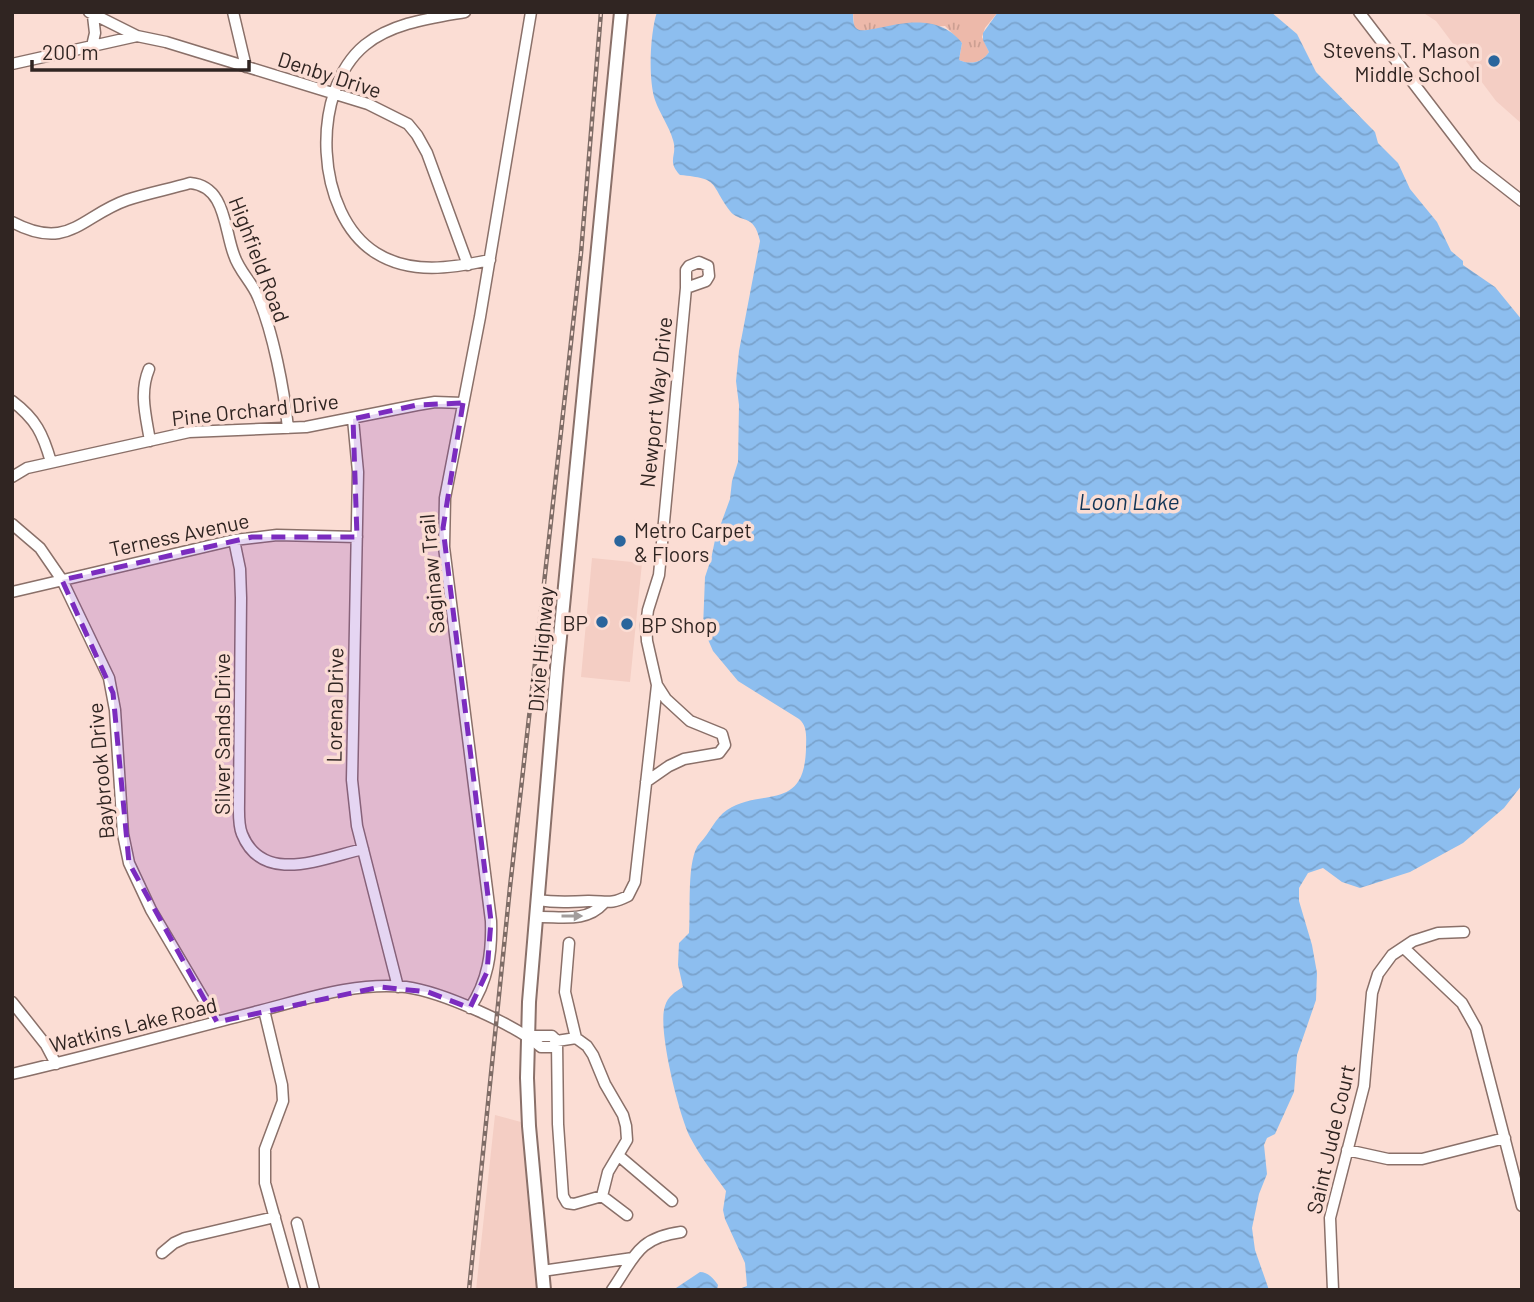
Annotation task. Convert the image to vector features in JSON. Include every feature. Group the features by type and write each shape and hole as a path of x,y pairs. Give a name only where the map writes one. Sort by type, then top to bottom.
{"main road":[{"name":"Dixie Highway","path":"544,1290 529,1126 528,1036 558,654 621,12"}],"street":[{"path":"233,12 246,67"},
{"path":"465,12 384,32 363,47 347,66 328,118 328,168 344,221 354,235 377,254 398,263 418,267 448,268 490,260"},
{"name":"Saginaw Trail","path":"470,1008 487,972 492,937 485,861 443,537 444,498 490,260 531,12"},
{"path":"1359,12 1476,165 1522,201"},
{"name":"Denby Drive","path":"91,14 137,36 368,104 408,124 418,135 468,265"},
{"name":"Denby Drive","path":"91,14 95,33 92,46"},
{"path":"12,64 137,36"},
{"name":"Highfield Road","path":"12,222 43,233 61,233 86,224 127,200 191,183 211,190 220,206 234,256 260,301 285,401 288,428"},
{"name":"Newport Way Drive","path":"536,917 583,917 595,912 603,904 628,896 635,882 657,685 646,625 660,568 686,288"},
{"path":"149,369 143,398 150,441"},
{"path":"12,401 24,410 44,435 51,462"},
{"name":"Pine Orchard Drive","path":"12,477 27,468 189,432 288,428 353,419 435,402 463,403"},
{"name":"Lorena Drive","path":"353,419 358,472 352,780 357,826 398,987"},
{"name":"Baybrook Drive","path":"12,524 40,548 62,580 109,678 113,693 123,834 129,863 151,909 217,1022"},
{"name":"Terness Avenue","path":"12,592 234,540 277,535 357,537"},
{"name":"Silver Sands Drive","path":"234,540 240,569 241,598 241,832 262,859 274,865 289,866 363,849"},
{"name":"Newport Way Drive","path":"646,782 684,759 719,753 725,745 722,734 690,721 666,699 657,685"},
{"name":"Newport Way Drive","path":"538,900 573,904 593,901 603,904"},
{"name":"Saint Jude Court","path":"1333,1290 1330,1218 1366,1075 1372,993 1385,962 1413,941 1437,933 1464,932"},
{"path":"569,943 565,992 576,1038 587,1046 593,1055 605,1084 623,1115 626,1140 608,1172 602,1196"},
{"path":"1404,948 1462,1003 1476,1028 1522,1206"},
{"name":"Watkins Lake Road","path":"12,1074 355,989 398,987 428,992 470,1008 528,1036 541,1047 552,1047 557,1041 576,1038"},
{"path":"12,1002 46,1045 56,1064"},
{"path":"264,1010 282,1085 283,1101 265,1149 265,1183 295,1290"},
{"path":"557,1041 558,1124 564,1200 574,1205 602,1196"},
{"path":"1348,1150 1388,1159 1422,1159 1505,1138"},
{"path":"619,1156 672,1201"},
{"path":"602,1196 626,1215"},
{"path":"162,1253 185,1238 275,1217"},
{"path":"297,1223 314,1290"},
{"path":"612,1290 633,1258 653,1238 681,1232"},
{"path":"542,1271 633,1258"}],"highlighted area":[{"path":"463,403 443,528 491,921 487,972 470,1008 428,992 380,987 217,1022 129,863 113,693 62,580 252,537 357,537 353,419 417,405"}],"shaded area":[{"name":"Stevens T. Mason Middle School","path":"1422,12 1522,12 1522,124 1496,101 1436,21"},
{"path":"592,558 642,563 630,682 581,677"},
{"path":"495,1115 521,1122 537,1290 476,1290"}],"green space":[{"path":"853,12 998,12 985,28 982,37 989,52 983,59 971,63 959,60 962,43 945,26 858,31 854,27"}],"water":[{"name":"Loon Lake","path":"657,12 853,12 855,27 862,30 900,24 933,24 948,31 962,43 959,60 971,63 983,59 989,52 983,40 983,33 998,12 1271,12 1297,34 1316,72 1375,132 1378,143 1398,163 1410,189 1437,222 1451,251 1463,261 1463,265 1495,287 1522,320 1522,785 1504,808 1463,843 1410,872 1360,888 1342,882 1323,868 1308,873 1299,888 1299,901 1317,973 1316,1000 1297,1055 1294,1092 1275,1134 1267,1138 1264,1145 1267,1174 1259,1194 1252,1228 1255,1250 1269,1290 736,1290 747,1286 745,1263 725,1219 723,1210 726,1191 698,1151 685,1126 670,1072 663,1017 668,1000 683,987 678,965 679,943 689,933 691,872 696,850 727,810 740,803 779,795 798,782 803,769 806,737 804,725 799,719 738,681 713,651 703,628 705,577 730,499 738,462 739,405 736,381 739,351 760,241 751,222 734,215 712,184 702,178 680,175 676,170 673,162 673,140 655,100 651,80 651,44"},
{"path":"700,1272 713,1278 718,1285 717,1290 673,1290"}],"railway":[{"path":"469,1290 510,887 581,253 601,12"}],"place":[{"name":"Stevens T. Mason Middle School","path":"1494,61"},
{"name":"Metro Carpet & Floors","path":"620,541"},
{"name":"BP","path":"602,622"},
{"name":"BP Shop","path":"627,624"}]}
